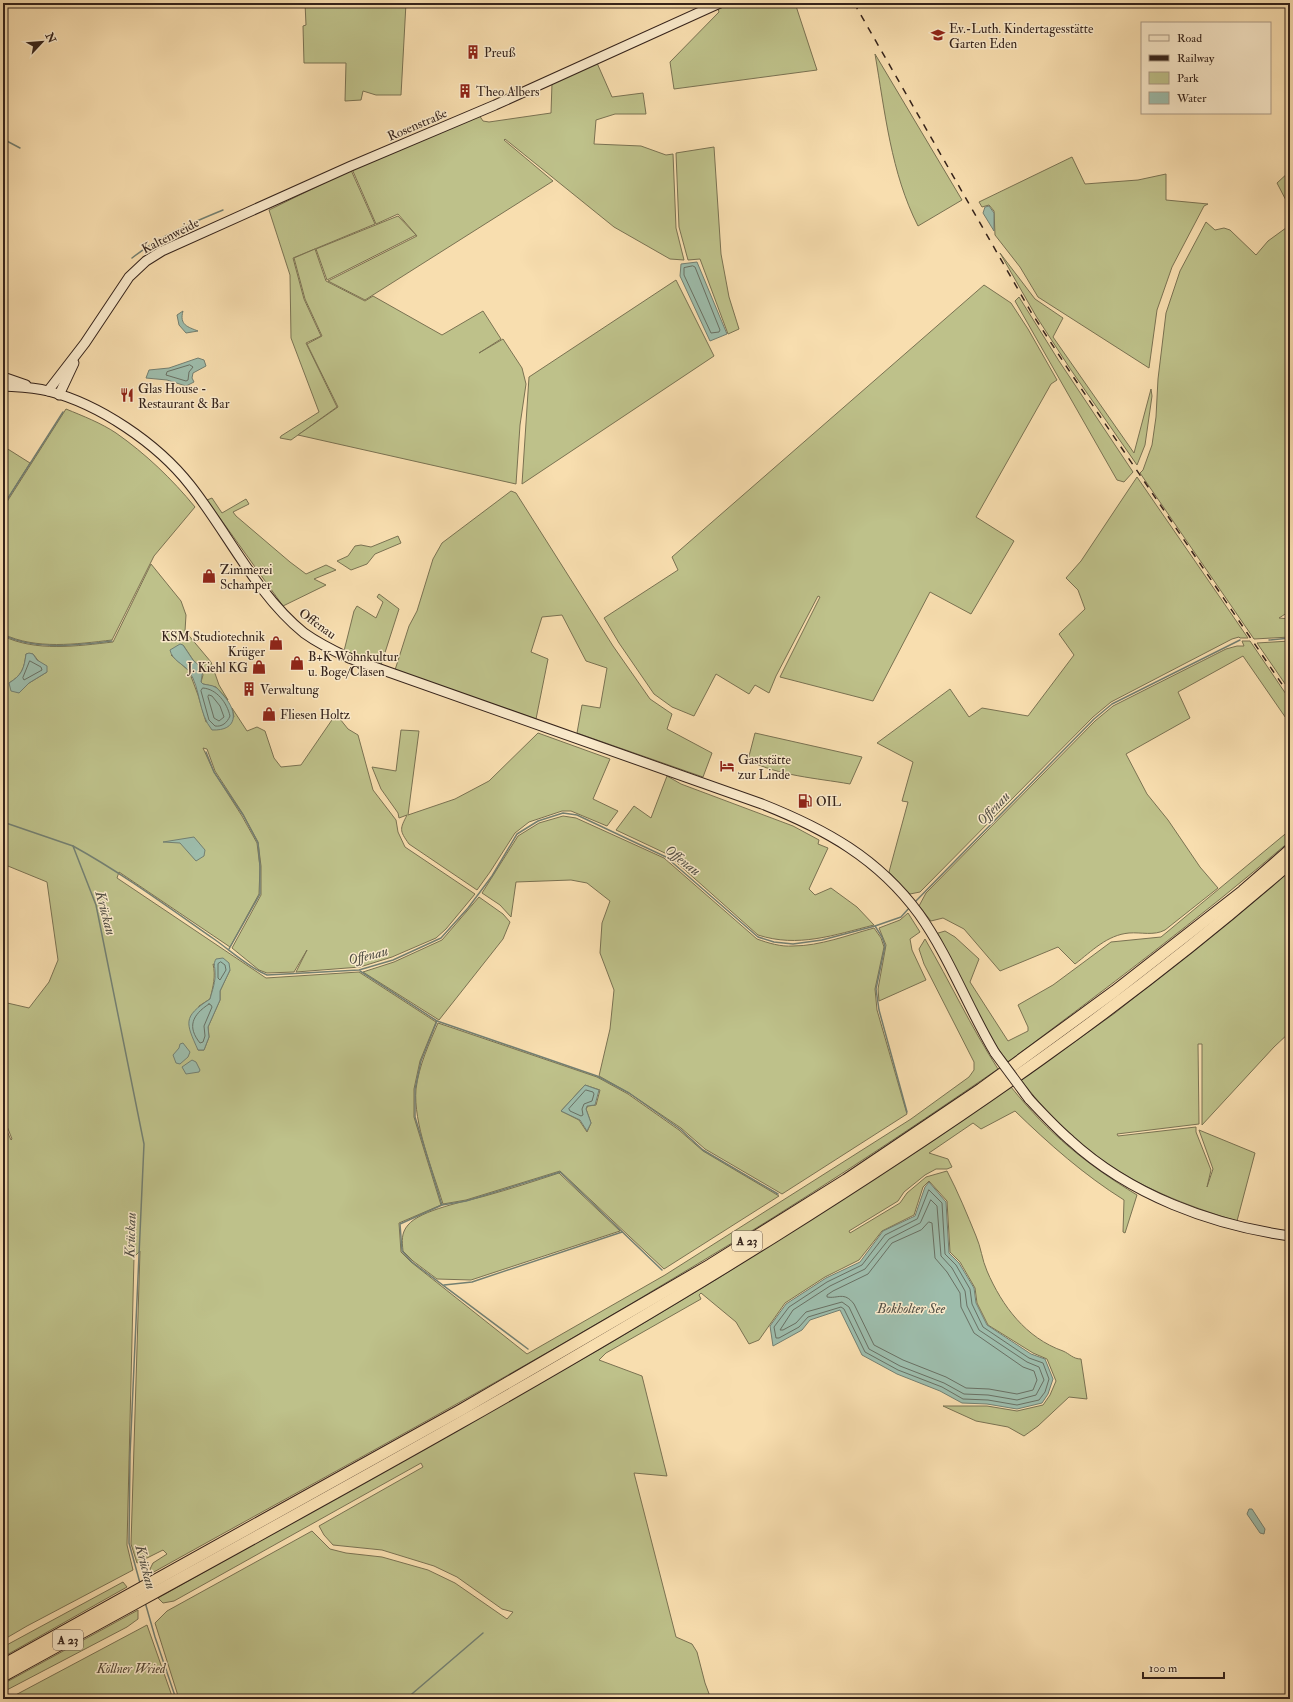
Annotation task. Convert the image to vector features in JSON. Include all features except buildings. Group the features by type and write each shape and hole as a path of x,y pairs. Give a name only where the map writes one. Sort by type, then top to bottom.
{"highway":[{"name":"A 23","path":"3,1676 134,1604 168,1580 710,1265 846,1180 981,1089 1115,991 1243,891 1290,850"},
{"name":"A 23","path":"3,1665 121,1600 168,1580 467,1418 599,1343 716,1273 853,1187 986,1098 1077,1032 1242,904 1290,863"}],"main road":[{"name":"Rosenstraße","path":"234,218 351,166 495,105 720,3"},
{"name":"Kaltenweide","path":"48,391 85,343 129,277 146,261 162,251 234,218"},
{"name":"Kaltenweide","path":"59,395 85,343"},
{"path":"3,377 33,388"},
{"path":"3,386 33,388 59,395"},
{"name":"Offenau","path":"59,395 72,398 120,424 139,437 171,463 190,484 279,609 305,633 321,644 349,658 784,812 829,834 863,856 908,901 919,915 936,943 995,1053 1029,1099 1070,1141 1106,1168 1142,1190 1187,1210 1217,1221 1285,1236"}],"green space":[{"path":"305,3 406,3 401,95 376,95 363,91 361,100 345,101 346,63 304,63 303,26 306,25"},
{"path":"733,3 795,3 817,70 674,89 670,62 719,12 718,9"},
{"path":"875,54 962,200 918,226 901,185 895,164"},
{"path":"597,63 612,97 643,93 646,114 615,114 596,120 594,144 641,146 666,155 673,154 676,228 684,260 670,259 614,227 505,139 504,140 553,181 365,300 328,281 417,236 398,214 376,224 352,169 479,115 483,121 489,122 551,113 552,83"},
{"path":"714,147 721,254 729,297 739,329 728,334 700,259 688,260 679,227 676,153"},
{"path":"1072,157 1085,184 1138,180 1166,174 1166,200 1208,204 1204,206 1172,267 1157,310 1149,368 1038,297 1020,267 995,235 994,211 989,205 982,207 979,202"},
{"path":"351,170 375,224 293,258 304,299 321,336 306,343 337,407 291,440 280,438 319,412 291,338 290,275 269,210"},
{"path":"1290,171 1290,208 1277,183"},
{"path":"398,216 416,235 327,280 316,249"},
{"path":"1206,222 1215,230 1224,228 1230,230 1256,255 1268,241 1290,225 1290,611 1279,618 1290,619 1290,637 1254,639 1140,473 1143,470 1152,445 1166,313 1180,271"},
{"path":"315,249 326,281 365,301 373,296 442,335 483,311 501,339 479,353 503,339 522,368 526,384 520,425 516,484 298,435 338,407 307,344 322,336 305,299 294,258"},
{"path":"1000,253 1035,299 1063,318 1053,337 1134,453 1151,389 1152,396 1145,445 1137,465 1071,370 1036,316"},
{"path":"676,280 714,356 522,484 529,377"},
{"path":"984,285 1011,303 1028,329 1057,380 1051,384 976,517 1014,541 971,614 930,592 873,701 780,677 820,597 818,596 776,676 769,693 755,685 749,694 716,674 694,716 672,707 654,694 619,643 604,618 678,570 672,557"},
{"path":"1019,297 1059,361 1133,472 1124,482 1117,480 1015,301"},
{"path":"66,409 104,426 138,449 158,467 195,507 154,556 112,640 71,644 43,644 16,639 3,634 3,508"},
{"path":"3,446 30,463 3,506"},
{"path":"1137,477 1248,638 1239,637 1232,639 1111,702 1093,717 920,892 910,894 889,872 908,802 902,801 913,762 877,743 950,689 969,717 982,708 1028,716 1074,655 1059,634 1085,609 1078,590 1066,578 1081,561"},
{"path":"511,491 516,493 613,646 650,699 672,714 667,729 712,753 703,777 577,733 582,705 600,708 607,668 586,661 562,615 542,617 531,652 548,659 536,719 395,670 409,626 417,611 433,559 442,543"},
{"path":"212,498 222,513 246,499 249,504 233,512 236,516 306,574 326,565 336,570 314,579 326,585 283,606 207,500"},
{"path":"398,536 401,543 375,554 367,564 351,570 337,561 348,556 355,546 361,545 371,547"},
{"path":"151,564 181,601 186,615 185,631 211,662 219,685 228,700 216,687 203,684 201,682 203,675 200,665 195,663 183,645 171,655 189,671 206,722 234,717 232,708 247,731 257,727 265,731 274,758 281,767 301,765 336,714 348,729 358,735 373,790 396,820 398,832 405,847 475,894 446,929 436,938 392,957 360,967 296,972 307,950 294,972 267,973 259,970 232,948 261,895 261,866 258,842 243,814 215,771 207,749 203,748 214,772 257,843 260,867 259,894 230,947 119,872 117,878 266,978 359,972 436,1022 420,1061 414,1089 414,1117 441,1205 399,1223 401,1252 411,1262 527,1354 665,1275 911,1119 969,1077 974,1070 974,1062 924,964 919,949 925,939 998,1069 813,1192 632,1303 427,1421 152,1573 150,1569 153,1563 167,1554 163,1550 137,1563 131,1544 140,1251 134,1257 127,1545 133,1570 3,1640 3,1122 11,1140 12,1139 3,1116 3,1002 29,1008 49,982 58,960 47,882 3,864 3,636 16,641 43,646 71,646 113,642","holes":["26,654 33,654 47,672 29,683 19,693 9,683 22,671","213,964 230,970 220,991 220,1000 208,1027 209,1037 204,1050 198,1050 199,1006 210,999 214,977"]},
{"path":"379,594 399,609 381,665 344,651 354,611 357,606 376,618 383,602 377,597"},
{"path":"1242,641 1250,641 1290,700 1290,724 1243,656 1178,692 1190,718 1126,754 1147,794 1168,820 1200,867 1218,888 1165,930 1152,933 1121,934 1100,944 1075,964 1058,947 1000,971 964,929 943,918 931,921 919,906 926,893 1095,721 1113,706 1226,649 1244,646"},
{"path":"1290,641 1290,691 1257,643"},
{"path":"401,730 419,731 408,815 455,799 489,781 538,733 610,759 593,799 618,811 607,826 571,811 562,811 529,822 515,833 477,890 409,844 403,836 402,827 407,815 399,818 398,813 381,789 372,767 396,771"},
{"path":"755,733 862,757 850,784 785,773 772,770 748,760"},
{"path":"667,776 681,784 793,826 819,840 818,844 828,848 809,889 815,895 831,888 857,907 874,925 816,939 787,940 773,939 758,935 667,854 616,830 634,806 651,818"},
{"path":"563,816 576,818 664,858 757,939 779,945 803,946 834,940 874,928 881,938 884,947 875,989 877,1010 907,1114 782,1194 705,1149 681,1128 629,1093 599,1076 610,1029 614,990 600,953 602,923 610,901 587,883 571,880 516,882 511,917 500,905 482,893 518,836 539,823"},
{"path":"1290,830 1290,841 1256,870 1151,954 1008,1062 987,1032 935,934 945,931 955,937 979,959 970,982 1008,1041 1028,1031 1028,1027 1018,1005 1053,985 1111,942 1161,937"},
{"path":"1290,870 1290,1032 1274,1047 1202,1125 1202,1044 1198,1044 1199,1124 1117,1134 1118,1136 1196,1127 1196,1132 1211,1170 1207,1187 1213,1169 1199,1130 1255,1153 1237,1221 1199,1209 1162,1194 1127,1176 1110,1165 1064,1129 1021,1080 1115,1013 1230,921"},
{"path":"479,897 503,914 510,922 503,939 439,1020 363,972 394,962 442,940"},
{"path":"908,913 920,932 910,939 912,950 926,980 879,1001 878,989 886,945 879,928 900,920"},
{"path":"438,1023 597,1077 628,1094 679,1130 703,1151 779,1196 664,1269 560,1171 466,1200 443,1204 421,1132 416,1102 416,1089 419,1072","holes":["585,1085 600,1090 596,1105 588,1106 586,1109 591,1123 587,1132 579,1120 561,1111"]},
{"path":"1011,1087 1054,1134 1069,1147 1101,1172 1137,1195 1125,1233 1123,1232 1124,1200 1067,1158 1015,1111 981,1129 973,1123 929,1153 948,1159 952,1167 947,1169 936,1169 925,1175 904,1192 898,1201 849,1231 850,1233 900,1203 907,1193 926,1177 947,1171 978,1240 987,1271 1000,1296 1017,1319 1038,1338 1078,1359 1081,1359 1087,1399 1069,1397 1038,1426 1024,1436 1008,1427 976,1421 943,1406 987,1406 1017,1411 1043,1405 1050,1395 1056,1381 1047,1359 1033,1353 988,1325 977,1303 975,1288 960,1262 950,1252 947,1201 929,1181 923,1187 914,1215 882,1231 859,1260 825,1277 785,1303 759,1340 749,1344 736,1322 701,1293 699,1295 701,1299 606,1353 599,1360 642,1376 667,1476 634,1473 676,1637 692,1644 697,1652 711,1699 179,1699 155,1623 167,1611 312,1531 330,1549 346,1553 382,1557 428,1570 455,1583 507,1619 513,1612 502,1609 457,1577 434,1566 382,1550 333,1545 324,1535 319,1526 423,1467 421,1463 174,1601 163,1603 158,1598 602,1348 717,1279 922,1148"},
{"path":"559,1173 620,1231 471,1280 437,1279 413,1261 403,1251 402,1237 404,1231 408,1225 423,1215 444,1207 504,1191"},
{"path":"123,1582 127,1587 3,1657 3,1647"},
{"path":"138,1610 138,1619 127,1627 3,1692 3,1684"},
{"name":"Köllner Wried","path":"147,1625 173,1699 8,1699"}],"water":[{"path":"989,206 994,213 994,231 983,213 985,207"},
{"path":"697,262 727,334 710,341 680,276 681,264"},
{"path":"183,311 182,319 185,325 198,331 186,333 179,325 177,315"},
{"path":"198,358 204,360 206,366 193,373 192,378 194,382 186,386 167,380 146,378 149,370 169,368"},
{"path":"180,644 183,645 193,660 203,669 201,682 218,689 229,702 232,708 233,719 231,724 227,727 212,730 207,723 193,678 189,671 173,657 171,653 170,650"},
{"path":"26,654 33,654 37,660 47,666 47,672 29,683 19,693 11,691 9,683 22,671"},
{"path":"194,837 205,850 204,856 196,861 180,843 163,842"},
{"path":"223,958 229,963 230,970 220,991 220,1000 208,1027 209,1037 204,1050 198,1050 189,1027 189,1021 195,1011 210,999 215,979 214,965 216,959"},
{"path":"183,1043 190,1052 188,1057 180,1064 176,1063 173,1055 179,1048 180,1044"},
{"path":"192,1060 196,1062 200,1070 199,1072 186,1074 182,1067"},
{"path":"585,1085 599,1090 595,1105 587,1106 586,1109 591,1123 587,1131 580,1120 561,1111"},
{"name":"Bokholter See","path":"929,1182 946,1202 949,1253 959,1263 974,1288 976,1303 987,1325 1031,1354 1045,1359 1053,1379 1048,1394 1042,1403 1017,1409 987,1404 962,1403 940,1391 897,1374 862,1355 840,1310 810,1320 802,1330 773,1346 770,1326 786,1304 826,1278 860,1262 883,1231 915,1216 925,1187"},
{"path":"1249,1509 1252,1509 1265,1529 1264,1534 1260,1533 1247,1514"}],"waterway":[{"path":"3,139 20,148"},
{"path":"132,258 164,237 223,210"},
{"path":"3,506 63,412"},
{"path":"3,635 29,643 57,646 112,641"},
{"name":"Offenau","path":"1269,640 1290,638"},
{"name":"Offenau","path":"914,903 1094,719 1112,704 1240,640"},
{"path":"206,752 214,772 243,815 258,843 260,894 229,949"},
{"name":"Offenau","path":"73,846 127,879 246,963 267,975 359,970 393,960 441,938 468,908 492,876 517,834 538,821 563,813 577,815 666,857 758,937 774,942 793,944 822,940 875,926 901,917 910,907"},
{"name":"Krückau","path":"3,822 73,846 96,905 144,1144 130,1455 129,1543 140,1583"},
{"path":"875,926 882,937 885,946 876,989 879,1010 907,1112"},
{"path":"360,971 437,1021 597,1076 629,1093 680,1129 703,1150 778,1194"},
{"path":"437,1021 421,1061 415,1089 415,1117 442,1205 400,1224 402,1251 412,1262 528,1349"},
{"path":"442,1205 466,1201 560,1172 662,1270"},
{"path":"444,1285 472,1282 622,1232"},
{"name":"Krückau","path":"145,1602 176,1699"},
{"path":"406,1699 483,1633"}],"railway":[{"path":"854,3 1031,312 1070,372 1290,696"}],"place":[{"name":"Ev.-Luth. Kindertagesstätte Garten Eden","path":"938,35"},
{"name":"Preuß","path":"473,52"},
{"name":"Theo Albers","path":"465,91"},
{"name":"Glas House - Restaurant & Bar","path":"127,395"},
{"name":"Zimmerei Schamper","path":"209,576"},
{"name":"KSM Studiotechnik Krüger","path":"276,643"},
{"name":"B+K Wohnkultur u. Boge/Clasen","path":"297,663"},
{"name":"J. Kiehl KG","path":"259,667"},
{"name":"Verwaltung","path":"249,689"},
{"name":"Fliesen Holtz","path":"269,714"},
{"name":"Gaststätte zur Linde","path":"727,766"},
{"name":"OIL","path":"805,801"}]}
